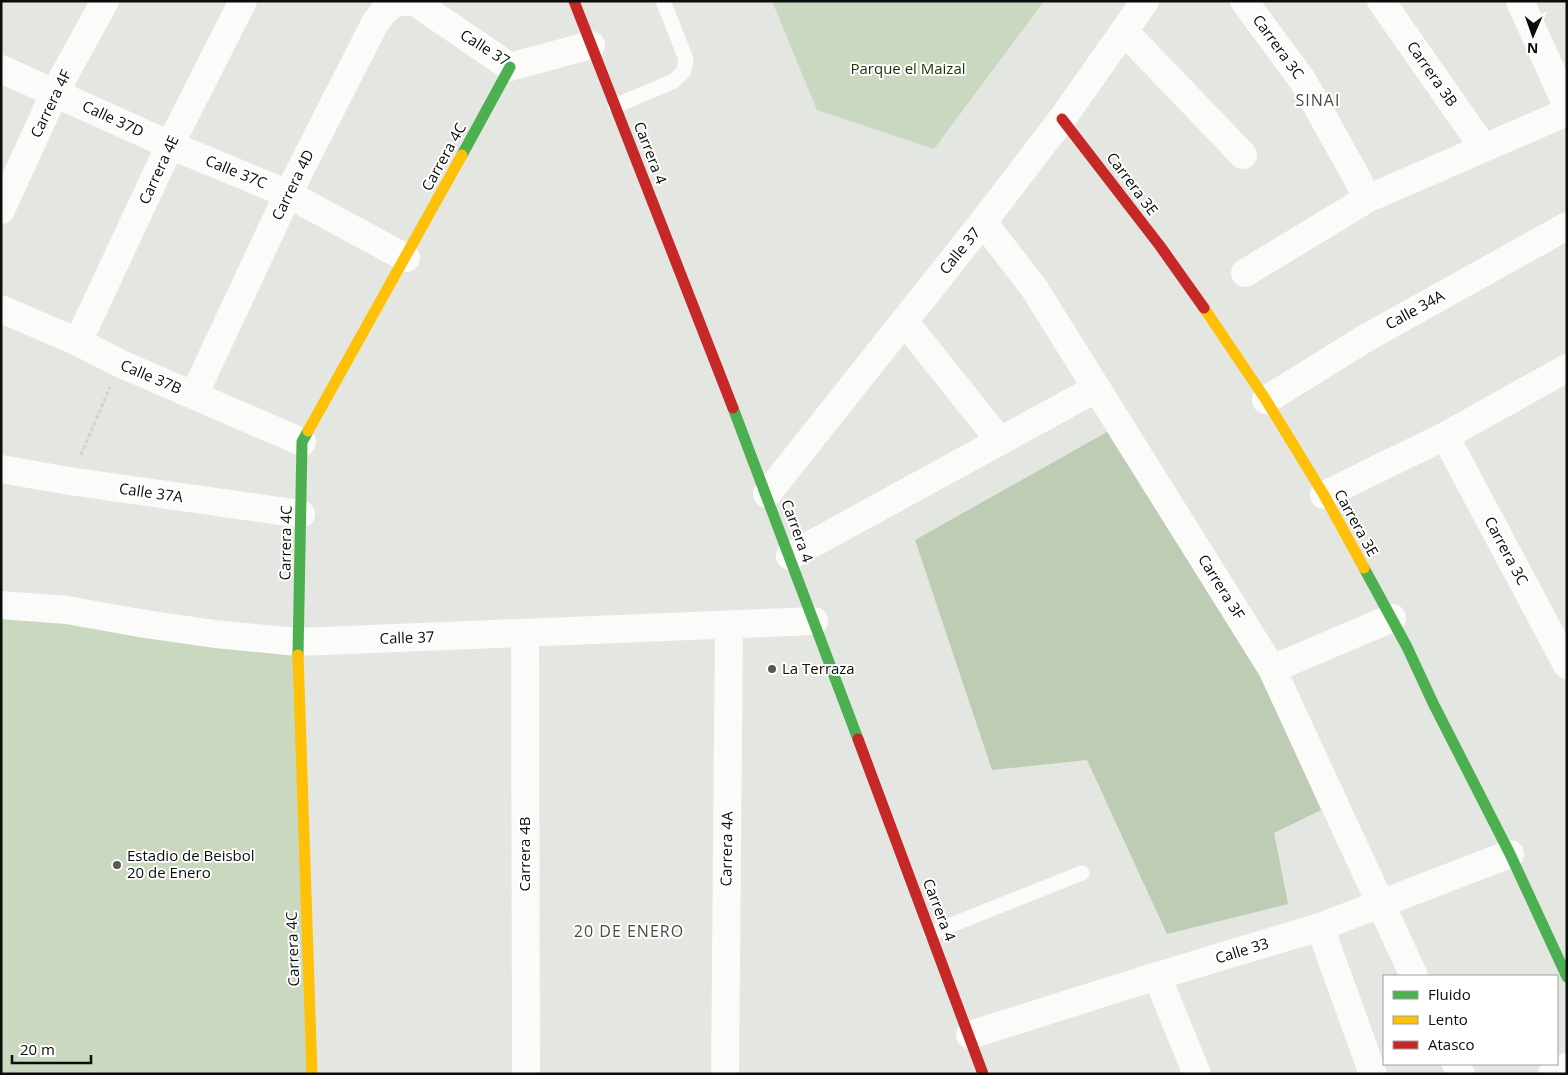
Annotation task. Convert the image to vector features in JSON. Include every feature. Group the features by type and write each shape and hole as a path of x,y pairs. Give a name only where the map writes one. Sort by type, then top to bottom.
{"street":[{"name":"Carrera 4F","path":"1,210 55,92 105,1"},
{"name":"Carrera 4E","path":"78,342 170,145 244,1"},
{"name":"Carrera 4","path":"574,1 767,494 984,1074"},
{"name":"Calle 37","path":"767,494 983,222 1062,119 1145,1"},
{"name":"Carrera 3C","path":"1244,1 1303,81 1358,178 1367,199"},
{"name":"Carrera 3B","path":"1381,1 1483,148"},
{"path":"1520,1 1567,106"},
{"name":"Carrera 4D","path":"194,395 288,194 375,22 386,8 399,2 415,2"},
{"name":"Calle 37","path":"415,2 510,67 591,45"},
{"path":"1124,31 1243,155"},
{"name":"Carrera 4C","path":"312,1074 298,642 302,442 406,258 510,67"},
{"name":"Calle 37D","path":"1,69 170,145"},
{"path":"1245,273 1367,199 1567,112"},
{"name":"Carrera 3E","path":"1062,119 1201,304 1266,400 1324,495 1392,618 1510,854 1567,977"},
{"name":"Calle 37C","path":"170,145 288,194 406,258"},
{"name":"Carrera 3F","path":"983,222 1034,288 1272,669 1379,904 1414,975"},
{"name":"Calle 34A","path":"1266,400 1366,338 1567,226"},
{"name":"Calle 37B","path":"1,309 78,342 121,364 302,442"},
{"path":"904,321 1000,441"},
{"path":"1324,495 1564,377"},
{"path":"790,556 1097,388"},
{"name":"Carrera 3C","path":"1444,436 1567,665"},
{"name":"Calle 37A","path":"1,469 69,481 301,514"},
{"name":"Calle 37","path":"1,605 67,610 215,634 298,642 814,621"},
{"path":"1272,669 1392,618"},
{"name":"Carrera 4A","path":"725,1074 729,625"},
{"name":"Carrera 4B","path":"525,633 526,1074"},
{"name":"Calle 33","path":"970,1035 1320,927 1510,854"},
{"path":"1320,927 1373,1074"},
{"path":"1157,976 1197,1074"},
{"path":"1552,1074 1567,1067"}],"lane":[{"path":"615,106 674,81 684,71 686,59 664,1"},
{"path":"931,933 1082,873"}],"path":[{"path":"69,481 121,364"}],"green space":[{"name":"Parque el Maizal","path":"772,1 1044,1 934,149 817,110"},
{"path":"1107,432 1261,676 1321,810 1274,833 1288,904 1167,934 1087,760 992,770 915,540"},
{"name":"Estadio de Beisbol 20 de Enero","path":"1,605 298,642 312,1074 1,1074"}],"traffic: fast":[{"path":"462,155 510,67"},
{"path":"733,408 858,739"},
{"path":"298,655 302,442 308,431"},
{"path":"1364,568 1407,647 1433,703 1510,854 1567,977"}],"traffic: slow":[{"path":"308,431 462,155"},
{"path":"1204,308 1266,400 1324,495 1364,568"},
{"path":"298,655 312,1074"}],"traffic: jam":[{"path":"574,1 733,408"},
{"path":"1062,119 1160,246 1204,308"},
{"path":"858,739 983,1074"}],"place":[{"name":"La Terraza","path":"772,669"},
{"name":"Estadio de Beisbol 20 de Enero","path":"117,865"}],"district":[{"name":"SINAI","path":"1318,100"},
{"name":"20 DE ENERO","path":"629,931"}]}
